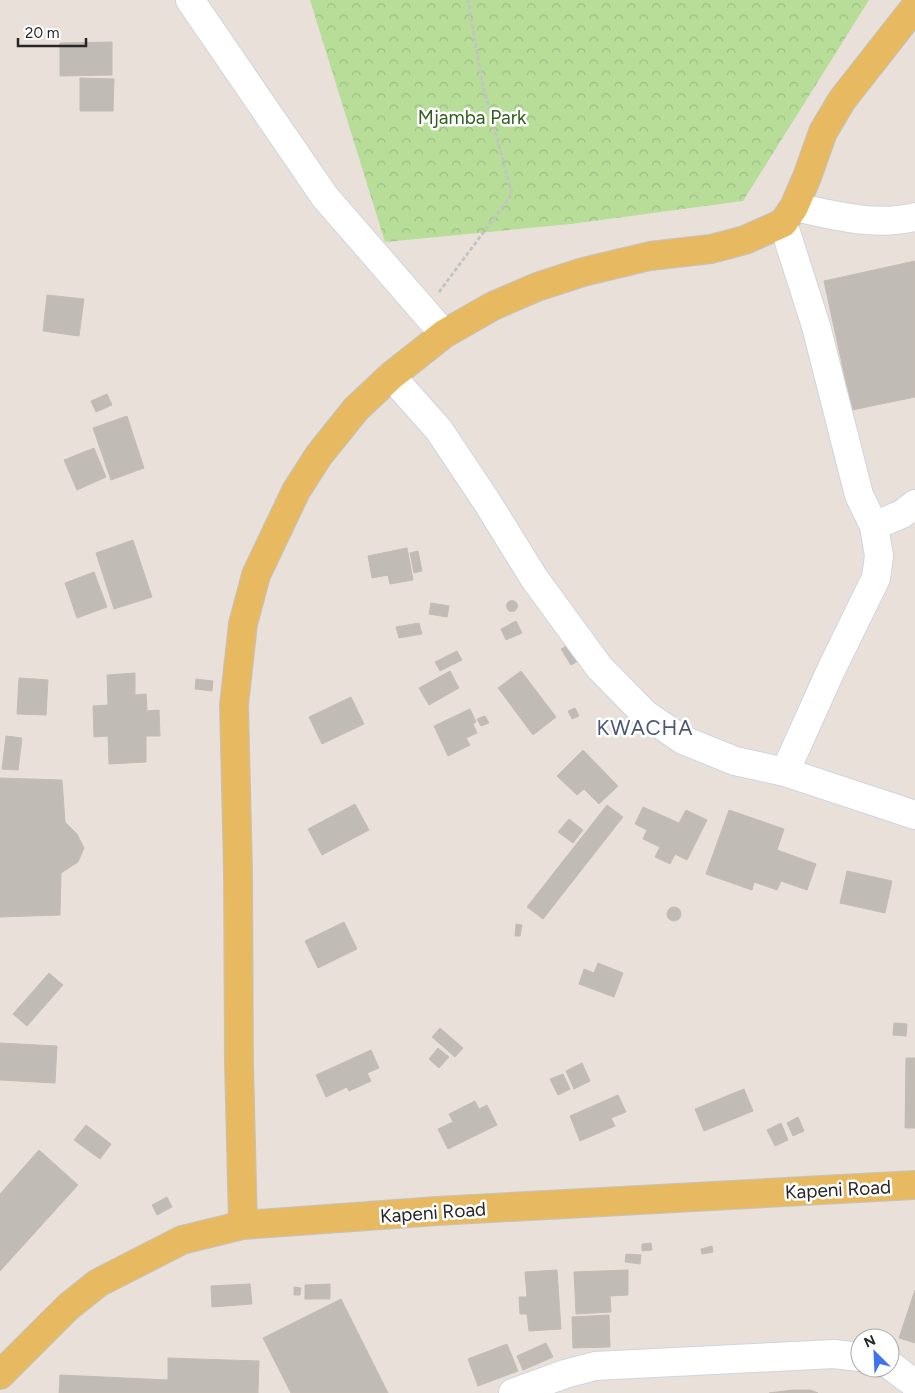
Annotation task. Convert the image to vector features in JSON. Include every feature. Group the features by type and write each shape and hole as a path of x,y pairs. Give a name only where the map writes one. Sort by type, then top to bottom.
{"main road":[{"path":"243,1225 238,1064 238,870 234,705 243,624 256,575 296,491 319,455 356,409 391,376 444,334 493,306 537,287 583,272 650,256 711,249 745,240 789,215 807,176 823,132 842,100 915,8"},
{"name":"Kapeni Road","path":"0,1374 68,1307 98,1283 123,1268 182,1240 243,1225 437,1211 915,1185"}],"street":[{"path":"190,0 325,197 444,334"},
{"path":"785,772 831,670 876,578 879,556 874,526 859,495 789,215 869,222 915,217"},
{"path":"391,376 439,430 487,502 534,578 593,660 645,714 683,740 735,761 785,772 915,815"},
{"path":"874,526 902,514 915,504"},
{"path":"513,1393 565,1374 595,1366 834,1354 850,1355"},
{"path":"900,1373 915,1384"}],"path":[{"path":"425,311 512,194 482,82 468,0"}],"green space":[{"name":"Mjamba Park","path":"310,0 869,0 743,201 571,224 385,242"}],"building":[{"path":"112,42 112,75 60,76 60,43"},
{"path":"80,78 114,79 113,111 80,111"},
{"path":"915,261 915,397 852,410 824,281"},
{"path":"47,295 84,299 79,336 43,331"},
{"path":"107,394 112,405 96,412 91,401"},
{"path":"127,416 144,468 111,480 93,428"},
{"path":"94,448 106,477 77,490 64,460"},
{"path":"133,540 152,597 114,609 96,553"},
{"path":"407,548 413,580 390,584 388,575 372,578 368,556"},
{"path":"418,551 422,571 414,573 410,553"},
{"path":"94,572 107,607 77,618 65,583"},
{"path":"512,600 518,606 512,612 506,606"},
{"path":"431,603 449,606 447,617 429,614"},
{"path":"516,621 522,633 506,640 501,629"},
{"path":"419,623 422,634 399,638 396,627"},
{"path":"569,645 578,661 571,665 561,649"},
{"path":"457,651 462,660 440,671 435,662"},
{"path":"450,671 459,688 429,705 419,688"},
{"path":"521,671 556,717 533,735 498,688"},
{"path":"135,673 135,695 146,694 147,711 159,710 160,736 146,736 146,762 109,764 108,736 94,737 93,706 108,705 107,675"},
{"path":"19,678 48,680 46,715 17,714"},
{"path":"196,679 213,681 212,691 195,689"},
{"path":"351,697 364,724 322,744 309,717"},
{"path":"575,708 579,716 572,719 568,711"},
{"path":"470,709 476,722 473,724 477,733 466,738 470,745 448,756 434,726"},
{"path":"485,716 489,723 481,726 477,719"},
{"path":"6,736 22,738 18,770 2,769"},
{"path":"583,750 618,786 599,804 584,789 577,795 557,776"},
{"path":"0,778 62,780 65,822 77,834 84,848 78,862 61,873 60,915 0,917"},
{"path":"355,804 369,830 322,855 308,829"},
{"path":"607,805 623,817 543,919 527,907"},
{"path":"643,807 679,823 686,810 707,820 687,860 675,854 670,864 655,857 660,847 643,839 647,830 635,824"},
{"path":"729,810 784,829 777,850 816,864 807,890 781,881 777,890 754,882 752,890 706,874"},
{"path":"569,819 583,830 573,843 558,832"},
{"path":"847,871 892,881 885,913 840,903"},
{"path":"671,907 677,907 681,914 677,921 671,921 667,917 667,911"},
{"path":"344,922 357,949 318,968 305,941"},
{"path":"516,924 522,925 520,936 515,936"},
{"path":"598,963 623,973 614,997 579,984 584,969 594,973"},
{"path":"49,973 63,985 27,1026 13,1014"},
{"path":"894,1023 907,1024 906,1036 893,1035"},
{"path":"440,1028 463,1048 455,1057 432,1037"},
{"path":"0,1043 57,1046 55,1083 0,1080"},
{"path":"438,1048 449,1057 439,1068 429,1059"},
{"path":"371,1050 379,1068 367,1073 371,1081 349,1091 347,1087 326,1097 316,1075"},
{"path":"906,1058 915,1058 915,1128 905,1128"},
{"path":"582,1063 590,1081 574,1089 566,1071"},
{"path":"563,1074 570,1089 558,1095 550,1079"},
{"path":"744,1089 753,1111 704,1131 695,1109"},
{"path":"618,1095 626,1112 611,1118 615,1126 580,1141 570,1116"},
{"path":"475,1101 479,1109 487,1105 497,1125 448,1149 438,1129 453,1122 449,1114"},
{"path":"798,1117 804,1131 793,1136 787,1123"},
{"path":"781,1123 788,1140 775,1146 767,1130"},
{"path":"86,1125 111,1144 100,1159 74,1140"},
{"path":"39,1150 78,1185 0,1271 0,1194"},
{"path":"167,1197 172,1207 157,1215 152,1205"},
{"path":"651,1243 652,1250 642,1251 642,1244"},
{"path":"712,1246 713,1252 702,1254 701,1249"},
{"path":"626,1254 641,1255 640,1264 625,1262"},
{"path":"557,1270 561,1329 529,1331 527,1314 520,1314 519,1297 527,1297 525,1272"},
{"path":"628,1270 628,1295 610,1296 611,1312 576,1314 574,1272"},
{"path":"250,1284 252,1304 212,1307 211,1286"},
{"path":"330,1284 330,1299 305,1299 305,1285"},
{"path":"294,1287 301,1288 300,1295 294,1295"},
{"path":"915,1290 915,1343 900,1338"},
{"path":"341,1299 388,1393 291,1393 263,1338"},
{"path":"609,1315 610,1347 573,1348 572,1317"},
{"path":"546,1343 553,1357 523,1370 517,1356"},
{"path":"507,1344 518,1371 478,1386 468,1359"},
{"path":"168,1358 259,1361 258,1393 59,1393 60,1375 168,1380"},
{"path":"810,1390 818,1393 769,1393"}],"district":[{"name":"KWACHA","path":"645,728"}]}
